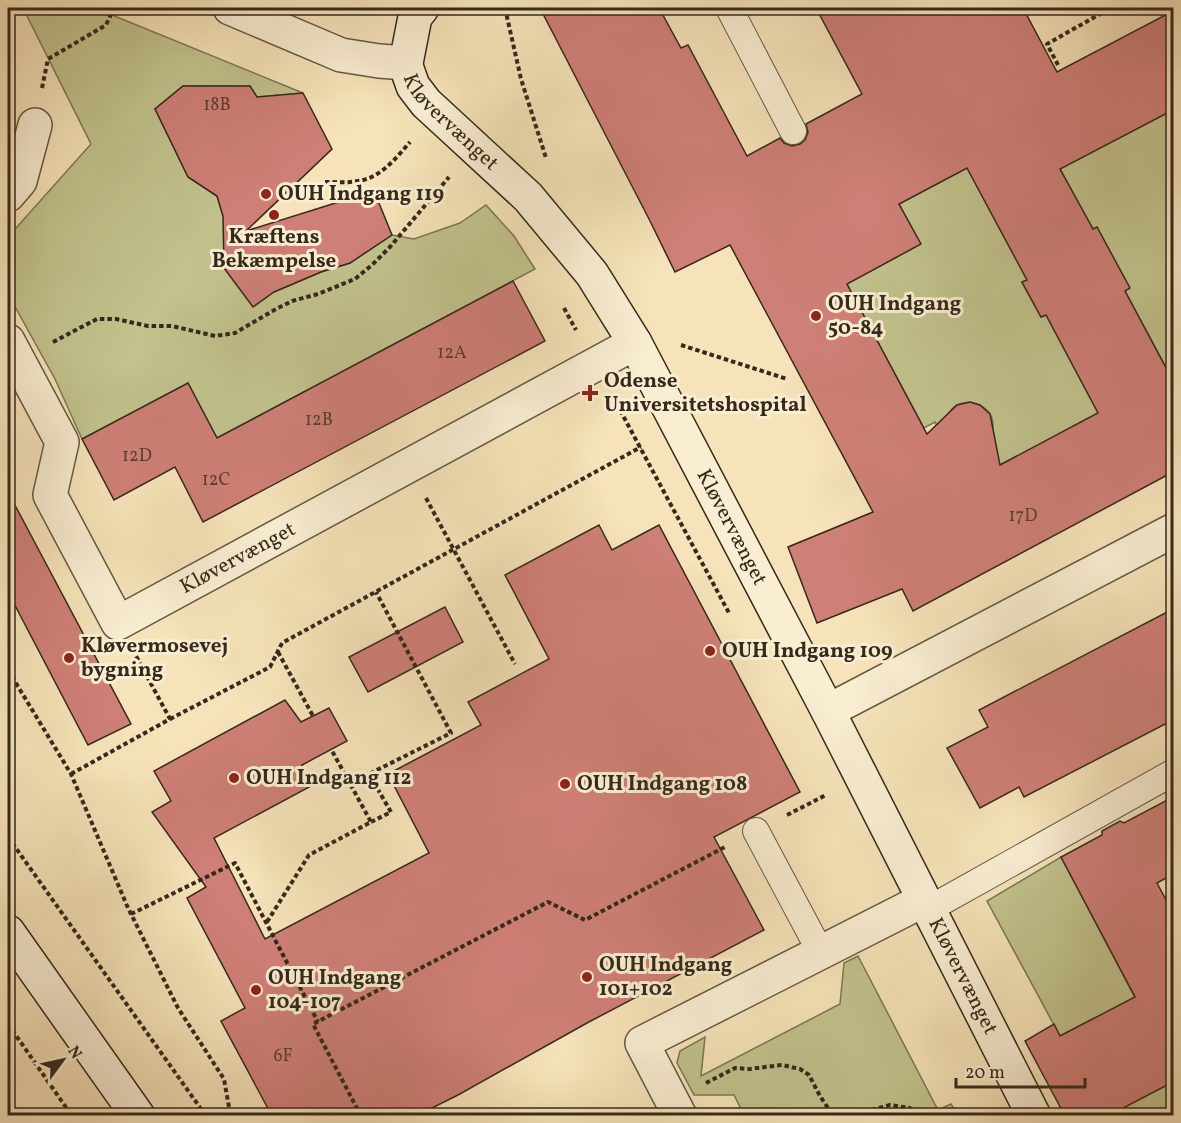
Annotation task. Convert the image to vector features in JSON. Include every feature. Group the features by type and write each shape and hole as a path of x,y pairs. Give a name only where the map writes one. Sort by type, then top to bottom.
{"street":[{"name":"Kløvervænget","path":"230,8 341,55 406,63"},
{"name":"Kløvervænget","path":"422,8 416,17 406,63 413,86 426,103 528,197 592,274 635,343 828,711 1035,1116"},
{"path":"8,195 20,181 35,125"},
{"name":"Kløvervænget","path":"118,623 635,343"},
{"path":"13,351 63,442 50,495 118,623"},
{"path":"828,711 1173,530"},
{"name":"Kløvervænget","path":"676,1108 642,1043 821,952 926,904"},
{"path":"8,932 138,1116"}],"lane":[{"path":"729,8 793,131"},
{"path":"926,904 1173,772"},
{"path":"756,831 821,952"}],"path":[{"path":"48,59 106,25 114,8"},
{"path":"506,8 521,79 546,159"},
{"path":"1058,65 1047,44 1100,14 1096,8"},
{"path":"325,182 360,181 380,172 393,162 417,135"},
{"path":"13,351 97,319 116,319 148,326 171,326 215,336 235,333 292,301 318,294 355,279 390,247 456,169"},
{"path":"562,304 730,616"},
{"path":"675,343 787,379"},
{"path":"71,774 270,666 282,643 678,427"},
{"path":"409,466 515,664"},
{"path":"266,923 309,855 391,812 369,774 451,733 376,591"},
{"path":"118,623 170,719"},
{"path":"278,652 313,716"},
{"path":"8,670 71,774 131,915 178,1008 224,1079 229,1107 224,1116"},
{"path":"332,749 371,822"},
{"path":"363,1115 313,1024 548,902 585,920 826,794 831,804"},
{"path":"8,837 206,1116"},
{"path":"131,915 235,863 318,1022"},
{"path":"8,1023 72,1116"},
{"path":"8,1040 15,1035"},
{"path":"676,1108 735,1068 749,1069 783,1065 800,1069 809,1075 830,1111 842,1116"},
{"path":"850,1116 890,1105 910,1108 917,1116"}],"green space":[{"path":"23,8 95,8 303,93 257,97 250,86 183,86 155,109 188,177 217,196 223,216 274,292 321,272 350,263 392,235 414,239 460,223 486,205 514,236 535,269 217,438 188,383 82,439 55,379 8,294 8,237 91,144"},
{"path":"1172,60 1174,63 1173,363 1166,367 1125,291 1129,287 1097,228 1093,229 1039,130"},
{"path":"967,168 1027,280 1022,283 1041,317 1046,315 1103,422 1090,417 957,488 988,440 993,427 992,418 988,411 974,403 958,404 952,409 947,419 945,439 935,422 924,428 842,275 891,260 920,244 899,204"},
{"path":"1061,857 1173,1070 1173,1115 1108,1115 1094,1018 1060,1036 987,901"},
{"path":"858,956 938,1110 951,1104 958,1115 744,1115 734,1095 694,1095 677,1063 680,1051 705,1037 701,1076 840,1004 844,963"}],"building":[{"name":"OUH Indgang 50-84","path":"540,8 659,8 681,48 688,45 747,156 780,138 784,143 792,146 800,144 805,140 808,132 806,124 862,94 816,8 1023,8 1057,72 1173,11 1173,110 1060,169 1093,229 1097,227 1130,288 1125,291 1173,381 1173,472 913,611 902,589 817,623 788,547 873,512 730,245 675,272","holes":["967,168 1027,280 1022,282 1041,317 1046,315 1098,413 1000,465 990,414 980,405 970,402 957,405 927,434 847,284 921,244 899,204"]},
{"name":"OUH Indgang 119","path":"183,86 250,86 257,97 303,93 332,149 246,231 374,191 392,235 350,263 321,272 274,292 253,307 224,268 223,216 217,196 188,177 155,109"},
{"path":"513,281 545,341 203,522 175,467 114,500 82,439 188,383 217,438"},
{"name":"Kløvermosevej bygning","path":"8,492 131,724 88,745 8,592"},
{"path":"599,525 612,550 659,525 800,792 714,837 764,930 416,1116 272,1116 221,1021 245,1008 187,898 206,887 152,812 171,801 154,771 285,700 301,722 329,708 347,741 302,765 313,785 214,838 265,939 429,853 388,774 481,725 468,702 549,659 505,575"},
{"path":"445,607 463,642 368,692 349,657"},
{"path":"1173,609 1173,720 1024,797 1019,787 980,808 947,748 988,727 979,710"},
{"path":"1173,797 1173,874 1157,883 1173,913 1173,1082 1108,1116 1065,1116 1025,1041 1054,1024 1060,1036 1135,997 1061,857 1102,835 1102,831 1120,821 1124,823"}],"place":[{"name":"OUH Indgang 119","path":"266,194"},
{"name":"Kræftens Bekæmpelse","path":"274,215"},
{"name":"OUH Indgang 50-84","path":"816,316"},
{"name":"Odense Universitetshospital","path":"590,393"},
{"name":"OUH Indgang 109","path":"710,651"},
{"name":"Kløvermosevej bygning","path":"69,658"},
{"name":"OUH Indgang 112","path":"234,778"},
{"name":"OUH Indgang 108","path":"565,784"},
{"name":"OUH Indgang 101+102","path":"587,977"},
{"name":"OUH Indgang 104-107","path":"256,990"}]}
